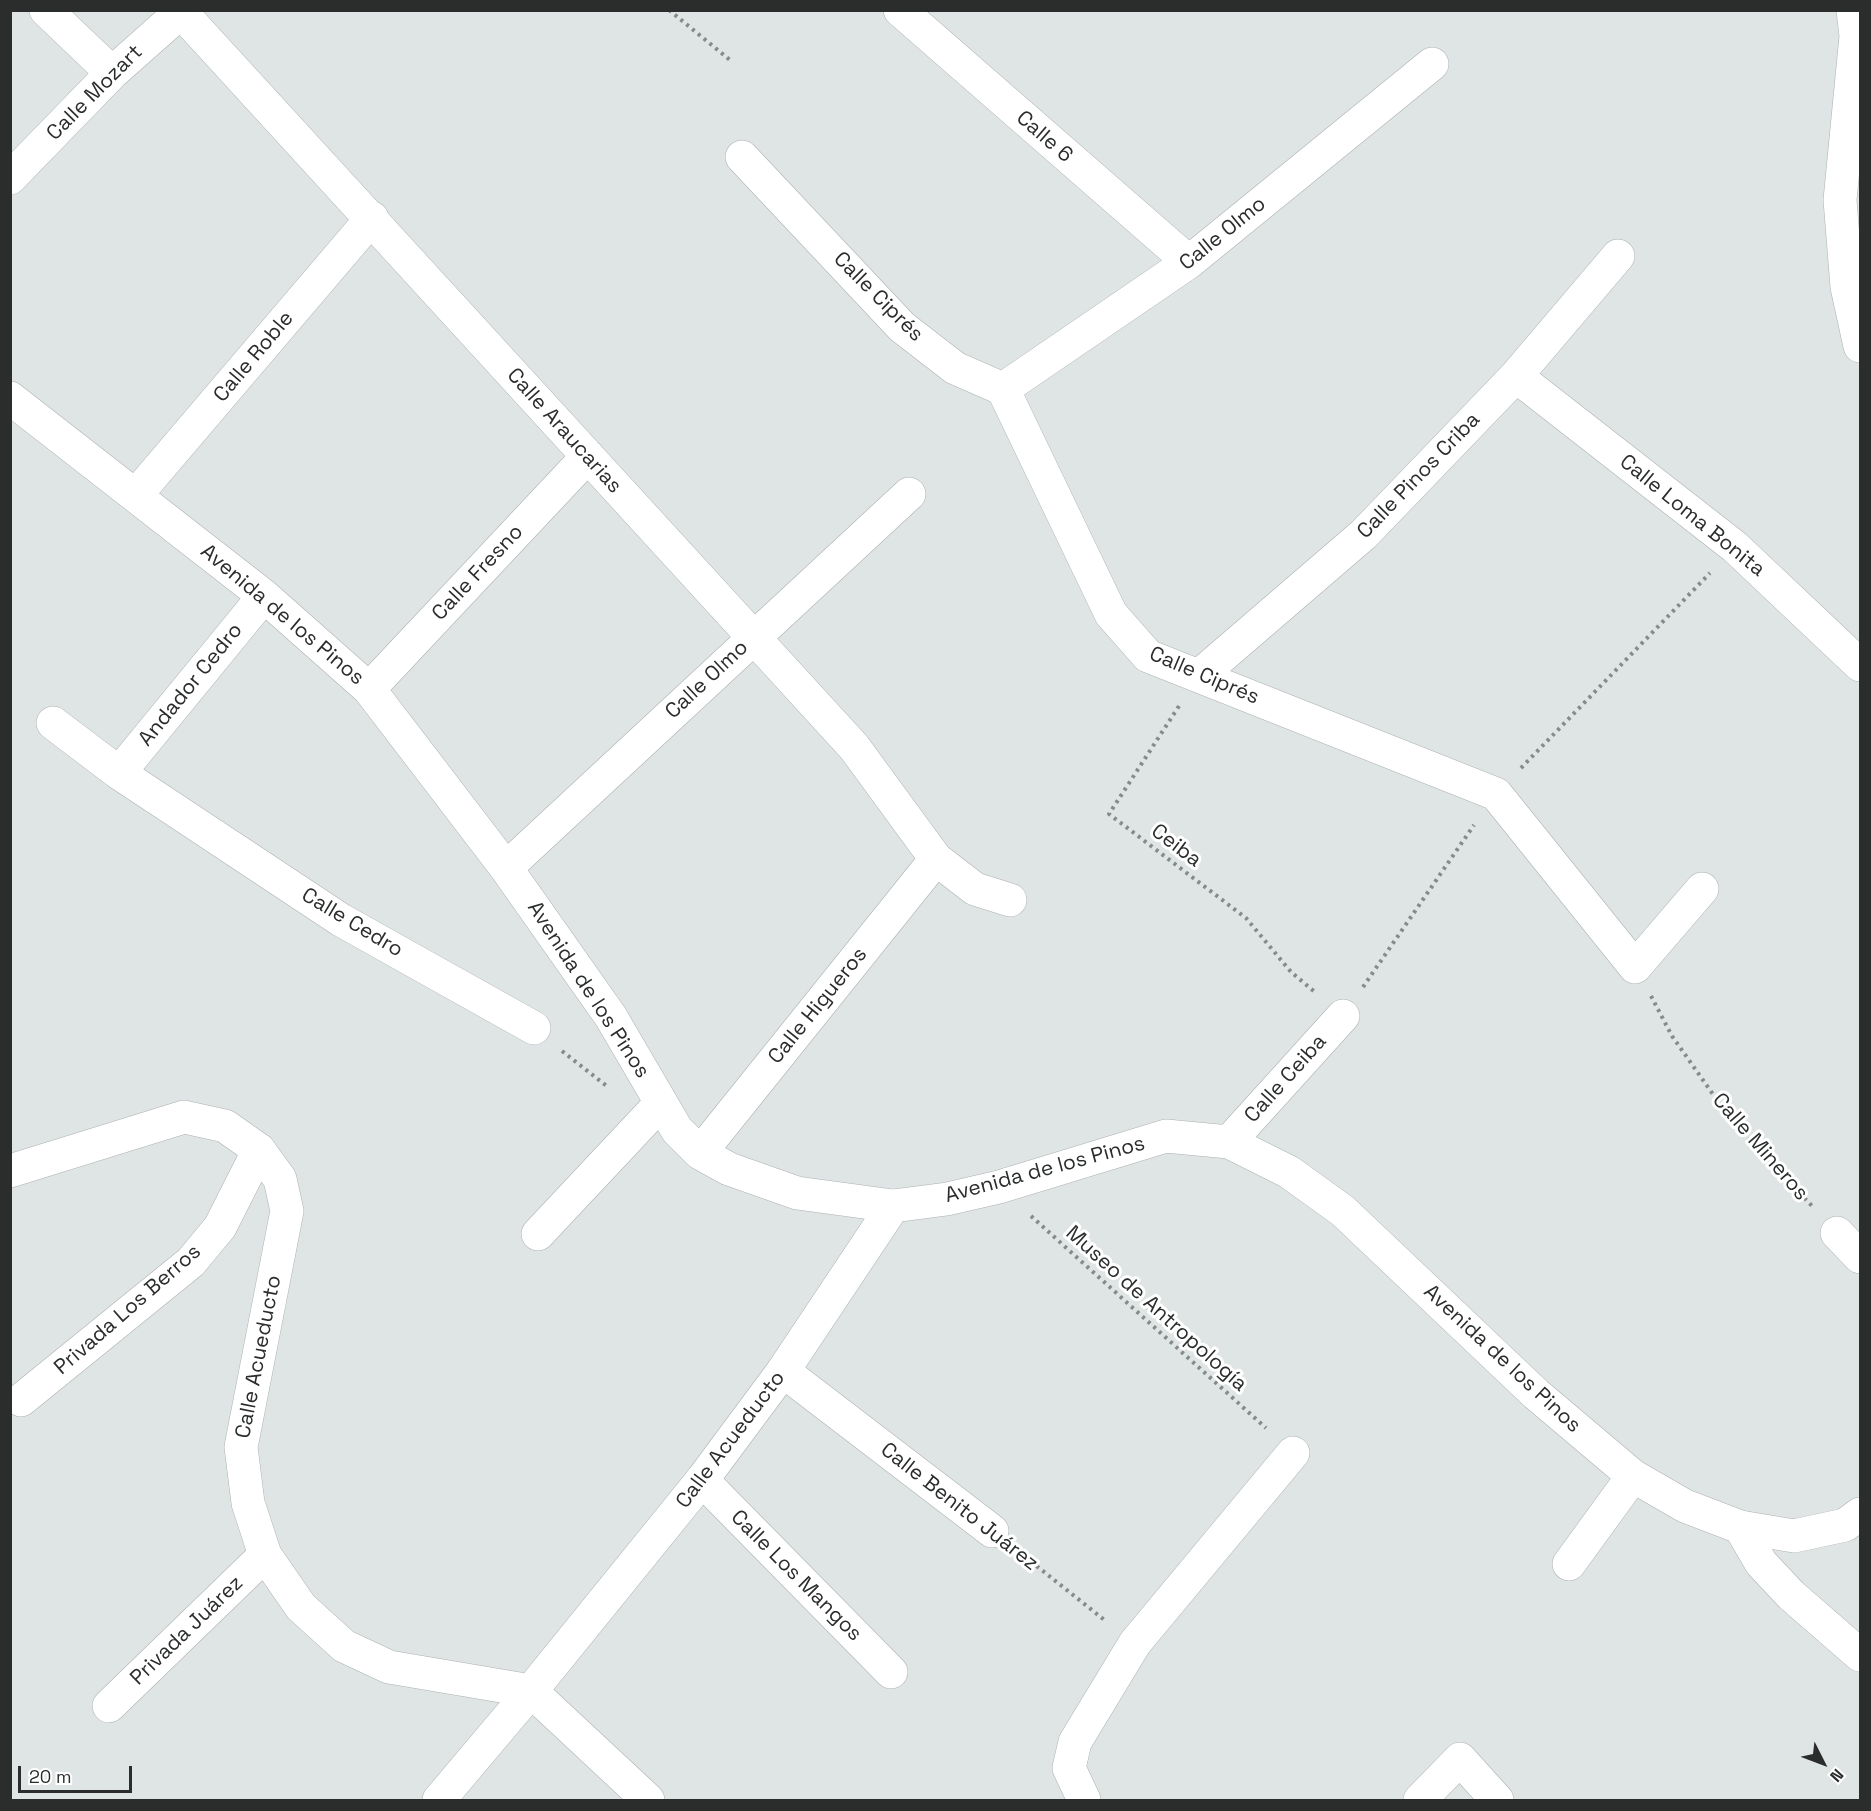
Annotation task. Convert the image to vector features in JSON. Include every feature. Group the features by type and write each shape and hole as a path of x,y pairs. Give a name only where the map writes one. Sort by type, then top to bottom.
{"street":[{"path":"46,10 112,73"},
{"name":"Calle 6","path":"900,10 1189,262"},
{"path":"1853,10 1856,36 1840,200 1847,287 1860,346"},
{"name":"Calle Mozart","path":"10,178 112,73 182,11"},
{"name":"Calle Araucarias","path":"182,11 752,639 854,747 936,859 975,889 1010,900"},
{"name":"Calle Olmo","path":"1003,388 1189,262 1432,64"},
{"name":"Calle Ciprés","path":"742,157 902,327 955,368 1003,388 1112,614 1148,656 1496,794 1635,967"},
{"name":"Calle Roble","path":"136,495 372,218"},
{"name":"Calle Pinos Criba","path":"1199,676 1364,534 1516,376 1618,256"},
{"name":"Calle Loma Bonita","path":"1516,376 1735,547 1860,666"},
{"name":"Avenida de los Pinos","path":"10,398 264,596 369,689 506,868 610,1017 677,1130 700,1153 729,1169 798,1193 893,1206 947,1199 999,1188 1166,1136 1228,1142 1289,1172 1343,1211 1536,1394 1633,1476 1685,1506 1740,1527 1794,1536 1845,1525 1860,1514"},
{"name":"Calle Fresno","path":"369,689 588,456"},
{"name":"Calle Olmo","path":"506,868 909,494"},
{"name":"Andador Cedro","path":"119,773 264,596"},
{"name":"Calle Cedro","path":"53,723 119,773 341,920 534,1028"},
{"name":"Calle Higueros","path":"700,1153 936,859"},
{"path":"1635,967 1702,889"},
{"name":"Calle Ceiba","path":"1228,1142 1343,1016"},
{"path":"538,1234 661,1103"},
{"name":"Calle Acueducto","path":"10,1171 184,1117 225,1126 259,1150 280,1179 287,1211 241,1447 248,1503 266,1555 301,1607 344,1646 389,1667 531,1691"},
{"name":"Privada Los Berros","path":"21,1400 191,1262 220,1227 259,1150"},
{"name":"Calle Acueducto","path":"439,1800 531,1691 702,1480 783,1371 893,1206"},
{"path":"1837,1233 1860,1257"},
{"name":"Calle Benito Juárez","path":"783,1371 992,1531"},
{"path":"1084,1800 1069,1768 1075,1742 1135,1643 1293,1453"},
{"path":"1569,1564 1633,1476"},
{"name":"Calle Los Mangos","path":"702,1480 891,1672"},
{"path":"1740,1527 1761,1563 1791,1595 1860,1655"},
{"name":"Privada Juárez","path":"109,1706 266,1555"},
{"path":"531,1691 648,1800"},
{"path":"1420,1800 1460,1759 1497,1800"}],"path":[{"path":"669,10 730,60"},
{"name":"Ceiba","path":"1199,676 1109,814 1246,918 1291,972 1343,1016"},
{"name":"Calle Mineros","path":"1635,967 1672,1036 1736,1126 1837,1233"},
{"path":"534,1028 608,1087 661,1103"},
{"name":"Museo de Antropología","path":"999,1188 1293,1453"},
{"name":"Calle Benito Juárez","path":"992,1531 1135,1643"}]}
